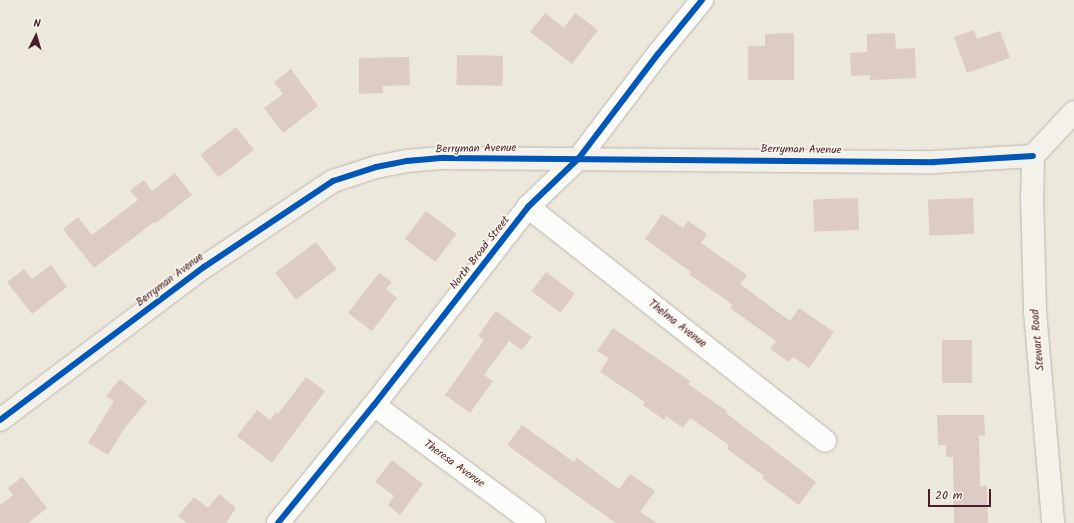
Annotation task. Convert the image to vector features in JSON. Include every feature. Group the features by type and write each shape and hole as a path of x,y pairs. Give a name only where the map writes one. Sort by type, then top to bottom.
{"street":[{"name":"North Broad Street","path":"278,523 374,405 528,207 579,158 658,54 702,0"},
{"path":"1033,156 1074,112"},
{"name":"Berryman Avenue","path":"0,420 204,267 333,181 376,167 407,161 444,158 934,162 1033,156"},
{"name":"Stewart Road","path":"1033,156 1032,195 1036,310 1054,523"},
{"name":"Thelma Avenue","path":"528,207 825,441"},
{"name":"Theresa Avenue","path":"374,405 534,523"}],"building":[{"path":"545,13 564,28 575,13 598,30 572,64 530,32"},
{"path":"974,30 977,39 1000,31 1010,58 967,73 954,37"},
{"path":"794,33 794,80 748,80 748,46 765,46 765,34"},
{"path":"895,33 896,49 915,48 916,78 870,80 870,75 851,76 850,53 867,52 867,34"},
{"path":"457,55 503,56 502,86 456,85"},
{"path":"409,57 410,85 383,86 383,93 359,94 359,58"},
{"path":"291,69 318,106 283,133 264,108 283,94 274,82"},
{"path":"236,127 254,150 218,178 201,155"},
{"path":"175,173 192,195 94,268 63,229 78,217 92,235 138,200 130,190 144,180 152,191"},
{"path":"858,198 859,230 814,232 813,200"},
{"path":"973,198 974,234 929,236 928,200"},
{"path":"426,211 456,234 435,262 405,239"},
{"path":"662,214 683,228 688,221 707,234 701,243 747,275 740,284 790,321 799,308 834,332 809,368 793,357 789,362 770,349 776,341 730,308 733,305 689,274 691,272 645,239"},
{"path":"316,242 336,269 296,300 275,273"},
{"path":"51,265 67,287 32,314 7,282 24,269 32,279"},
{"path":"546,272 575,294 560,313 532,291"},
{"path":"379,273 392,282 386,289 397,298 372,331 348,313"},
{"path":"496,311 532,337 522,350 509,341 484,375 493,381 470,413 445,395 484,340 478,336"},
{"path":"613,328 690,381 688,384 727,411 726,413 816,482 799,505 762,478 764,476 727,449 729,445 690,418 683,428 666,416 664,420 643,405 645,402 600,372 609,358 597,351"},
{"path":"942,340 972,340 972,383 942,383"},
{"path":"306,377 325,391 272,463 237,436 257,410 270,420 276,412 278,414"},
{"path":"120,379 147,401 124,429 108,455 88,443 114,401 106,396"},
{"path":"937,415 984,415 985,436 979,435 980,486 987,486 988,523 954,523 953,457 946,457 946,445 938,445"},
{"path":"522,425 574,462 577,458 619,489 630,474 655,491 640,512 657,523 616,523 507,445"},
{"path":"392,460 423,484 400,515 388,505 394,496 375,482"},
{"path":"22,477 47,508 28,523 0,523 0,505 13,495 8,488"},
{"path":"219,494 236,508 226,523 187,523 178,516 194,497 208,508"}],"cycle path":[{"path":"278,523 374,405 528,207 579,158 658,54 702,0"},
{"path":"0,420 204,267 333,181 376,167 407,161 444,158 934,162 1033,156"}]}
